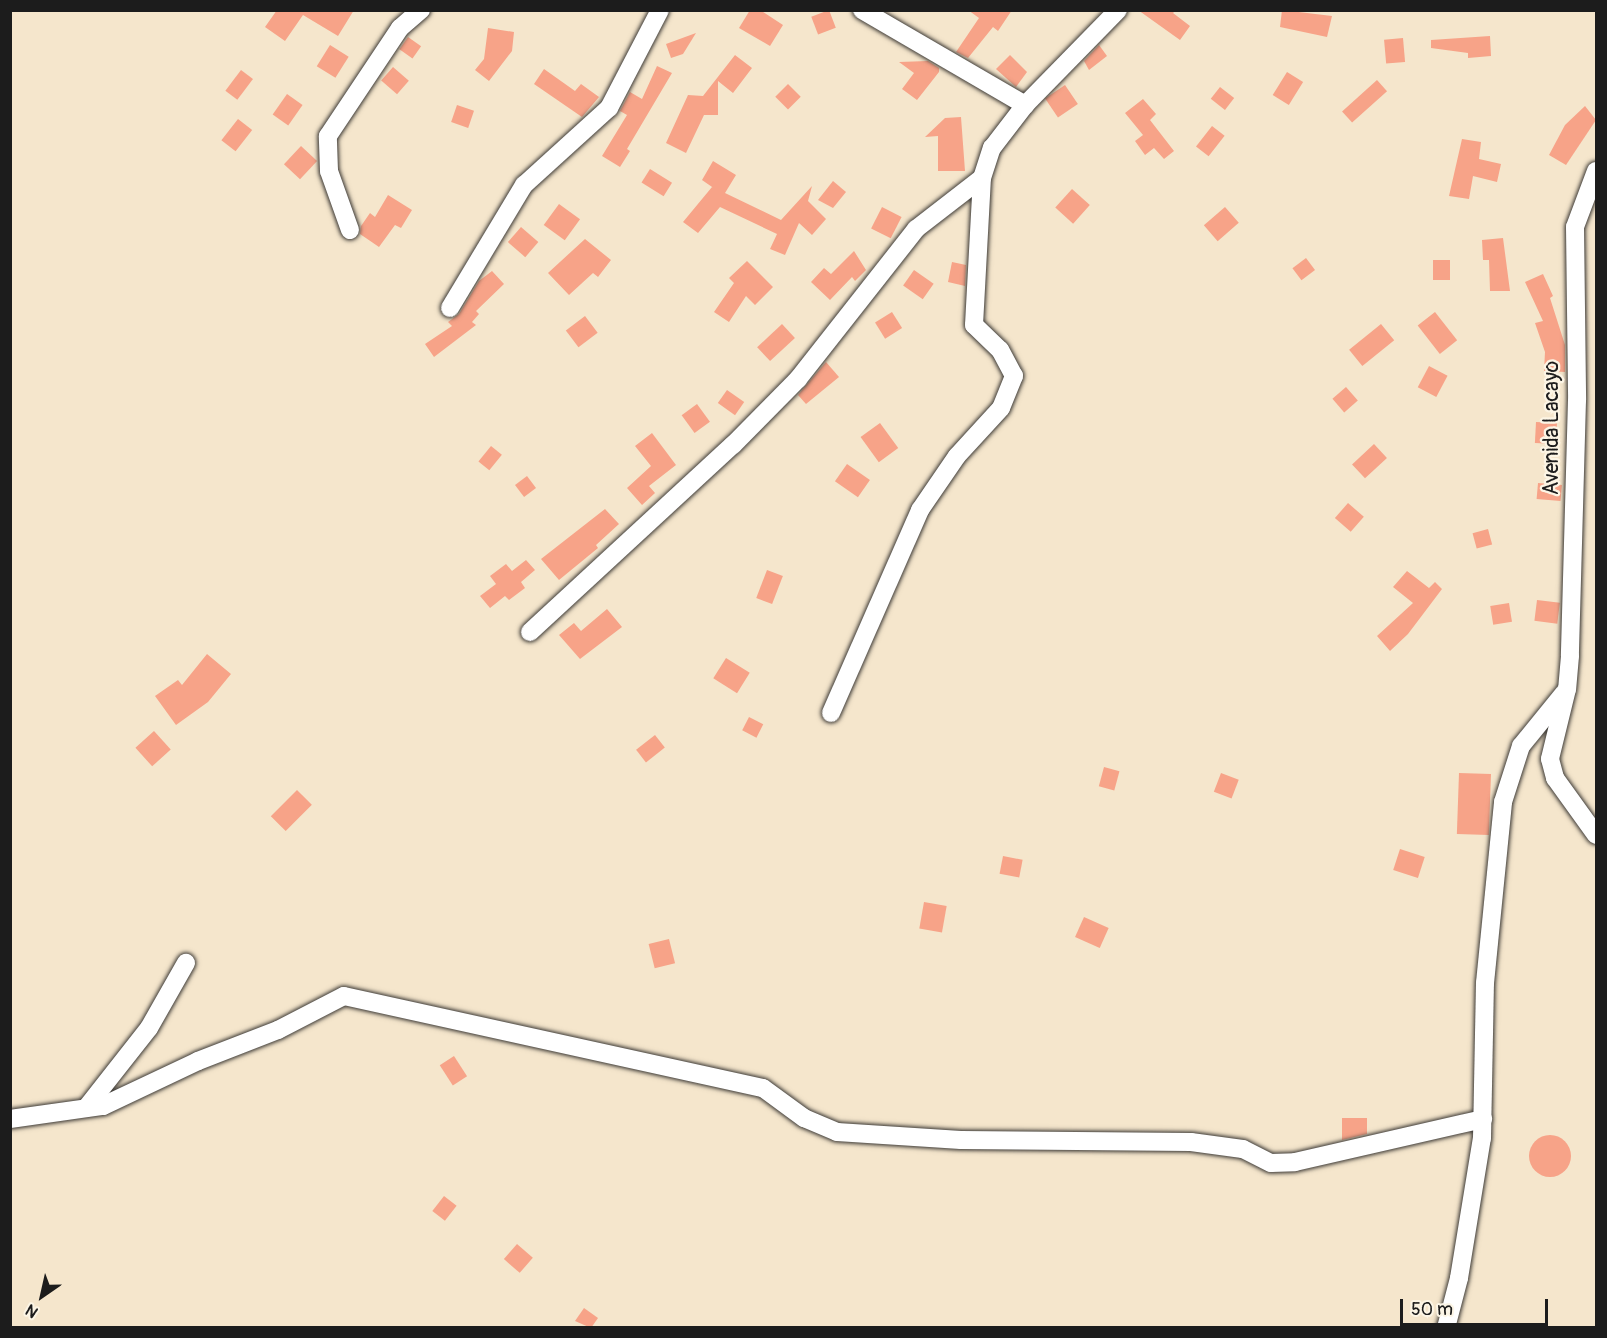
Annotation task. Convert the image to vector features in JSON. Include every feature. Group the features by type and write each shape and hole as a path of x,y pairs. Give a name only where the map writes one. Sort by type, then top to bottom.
{"street":[{"path":"350,230 329,171 328,136 400,28 421,10"},
{"path":"450,308 524,185 609,108 660,10"},
{"path":"862,10 1025,105"},
{"path":"831,713 920,510 957,456 1001,408 1014,376 1000,350 974,325 982,178 992,148 1025,105 1118,10"},
{"name":"Avenida Lacayo","path":"1596,171 1575,226 1577,400 1567,689 1550,759 1555,778 1596,835"},
{"path":"530,632 741,436 798,379 916,229 982,178"},
{"path":"1446,1328 1459,1278 1483,1119 1485,983 1503,802 1521,746 1567,689"},
{"path":"86,1108 149,1028 186,963"},
{"path":"10,1119 103,1106 198,1061 278,1030 344,996 763,1088 804,1118 837,1132 961,1140 1191,1142 1244,1149 1271,1163 1295,1162 1483,1119"}],"building":[{"path":"277,10 354,10 338,36 303,15 285,41 265,27"},
{"path":"750,10 760,10 783,25 770,46 739,28"},
{"path":"829,10 836,28 818,35 811,17"},
{"path":"968,10 1012,10 998,31 993,27 968,58 956,52 979,18"},
{"path":"1138,10 1176,10 1173,13 1190,26 1180,40"},
{"path":"1282,10 1332,16 1327,37 1280,27"},
{"path":"488,28 514,32 512,51 489,81 475,70 484,59"},
{"path":"696,33 683,54 671,58 666,44"},
{"path":"1490,36 1491,56 1468,58 1468,53 1431,48 1431,40"},
{"path":"408,37 421,46 413,58 399,49"},
{"path":"1403,38 1405,62 1386,64 1384,40"},
{"path":"330,45 349,57 335,78 317,66"},
{"path":"1099,45 1107,56 1089,70 1084,61"},
{"path":"735,55 752,68 733,93 718,81 718,115 704,115 686,153 666,143 688,95 703,96"},
{"path":"1010,55 1027,72 1016,87 996,69"},
{"path":"928,61 939,68 939,72 917,100 902,89 914,73 899,62"},
{"path":"657,66 672,73 627,149 630,151 620,167 602,156 627,115 620,111 630,92 642,99"},
{"path":"393,67 409,81 397,94 381,81"},
{"path":"544,69 575,91 581,84 599,97 582,117 534,84"},
{"path":"241,70 253,79 237,100 225,91"},
{"path":"1287,72 1303,82 1289,105 1273,95"},
{"path":"1377,80 1387,91 1352,123 1342,111"},
{"path":"788,84 801,97 788,109 775,97"},
{"path":"1065,85 1078,104 1058,117 1045,98"},
{"path":"1220,87 1234,98 1225,110 1211,99"},
{"path":"287,94 303,105 288,125 273,114"},
{"path":"1143,99 1156,114 1150,120 1174,151 1164,159 1154,148 1145,155 1135,141 1143,135 1125,113"},
{"path":"457,105 474,111 468,128 451,122"},
{"path":"1585,106 1596,120 1566,165 1549,155 1565,125"},
{"path":"961,117 965,171 938,171 938,136 925,137 945,118"},
{"path":"238,119 252,130 236,151 221,140"},
{"path":"1212,126 1225,136 1209,156 1196,146"},
{"path":"1462,139 1481,142 1479,159 1501,164 1497,182 1473,176 1469,199 1449,196"},
{"path":"301,146 317,161 300,179 284,164"},
{"path":"713,161 736,175 725,193 781,220 812,186 808,201 826,219 812,235 799,223 785,255 770,249 777,234 720,207 698,233 683,222 712,187 715,189 702,180"},
{"path":"650,169 672,183 664,196 642,183"},
{"path":"833,181 846,192 833,208 818,200"},
{"path":"1072,189 1090,205 1073,224 1055,208"},
{"path":"388,195 412,210 401,228 395,225 379,247 360,234 361,226 370,213 375,217"},
{"path":"559,204 580,219 565,240 544,225"},
{"path":"882,207 902,217 891,238 871,228"},
{"path":"1225,207 1239,223 1218,241 1204,225"},
{"path":"521,227 538,242 525,257 508,242"},
{"path":"1503,238 1510,291 1490,291 1489,260 1483,260 1482,240"},
{"path":"585,239 611,260 598,277 593,273 569,295 548,273"},
{"path":"854,251 866,270 855,281 852,277 830,300 811,282 824,268 831,274"},
{"path":"1306,258 1315,270 1301,280 1292,268"},
{"path":"1433,260 1450,260 1450,280 1433,280"},
{"path":"747,261 773,287 755,305 746,296 729,322 714,312 734,283 729,278"},
{"path":"952,262 966,265 965,286 948,282"},
{"path":"914,270 934,284 923,299 903,286"},
{"path":"492,271 504,284 476,311 479,314 472,322 476,325 434,357 425,344 452,326 448,322 459,314 479,281"},
{"path":"1543,274 1553,296 1550,298 1565,345 1565,372 1544,371 1545,352 1535,323 1543,321 1525,282"},
{"path":"892,312 902,328 885,339 875,323"},
{"path":"1435,312 1457,340 1440,354 1418,326"},
{"path":"585,316 598,333 578,347 566,330"},
{"path":"782,324 795,338 770,361 757,347"},
{"path":"1381,324 1394,340 1362,366 1349,350"},
{"path":"826,362 839,377 806,404 798,395"},
{"path":"1429,366 1448,376 1436,397 1418,387"},
{"path":"1346,387 1358,401 1344,412 1332,399"},
{"path":"727,390 744,402 735,415 718,403"},
{"path":"697,404 710,422 695,433 682,415"},
{"path":"1536,422 1557,423 1556,444 1535,443"},
{"path":"880,423 898,448 879,462 861,437"},
{"path":"652,433 676,465 649,486 655,493 642,505 627,488 651,466 635,446"},
{"path":"1374,444 1387,458 1365,478 1352,464"},
{"path":"491,446 502,455 489,470 478,462"},
{"path":"847,464 870,480 858,497 835,481"},
{"path":"527,476 536,488 524,497 515,485"},
{"path":"1538,483 1562,485 1561,501 1537,499"},
{"path":"1348,503 1364,517 1351,532 1335,518"},
{"path":"605,509 619,524 596,545 598,548 559,580 541,559"},
{"path":"1488,529 1492,544 1477,549 1473,533"},
{"path":"526,560 535,570 521,582 525,588 509,600 505,596 490,608 480,596 496,584 490,576 506,564 512,571"},
{"path":"767,570 783,576 772,604 756,598"},
{"path":"1407,571 1429,588 1435,582 1442,589 1408,634 1390,651 1377,636 1413,603 1393,587"},
{"path":"1537,600 1560,603 1557,624 1534,621"},
{"path":"1509,603 1512,622 1493,625 1490,606"},
{"path":"607,609 622,627 580,659 559,635 574,623 581,631"},
{"path":"207,654 231,674 208,702 176,725 155,696 178,680 182,685"},
{"path":"726,658 750,673 737,693 713,678"},
{"path":"749,717 763,724 756,738 742,730"},
{"path":"154,731 171,750 152,766 135,748"},
{"path":"655,735 665,748 646,762 636,750"},
{"path":"1104,767 1119,771 1114,790 1099,786"},
{"path":"1221,773 1239,780 1232,798 1214,792"},
{"path":"1459,773 1491,774 1489,835 1457,834"},
{"path":"297,790 312,805 286,831 271,816"},
{"path":"1400,849 1425,857 1418,878 1393,870"},
{"path":"1003,856 1023,860 1019,877 1000,874"},
{"path":"924,902 947,906 942,933 919,929"},
{"path":"1084,917 1109,928 1100,948 1075,937"},
{"path":"669,939 675,963 655,968 649,944"},
{"path":"454,1056 467,1076 453,1085 440,1065"},
{"path":"1342,1118 1367,1118 1367,1134 1342,1140"},
{"path":"1550,1135 1565,1141 1571,1156 1565,1171 1550,1177 1535,1171 1529,1156 1535,1141"},
{"path":"444,1196 457,1206 445,1221 432,1211"},
{"path":"517,1244 533,1258 520,1273 504,1259"},
{"path":"584,1308 598,1318 591,1328 575,1321"}]}
